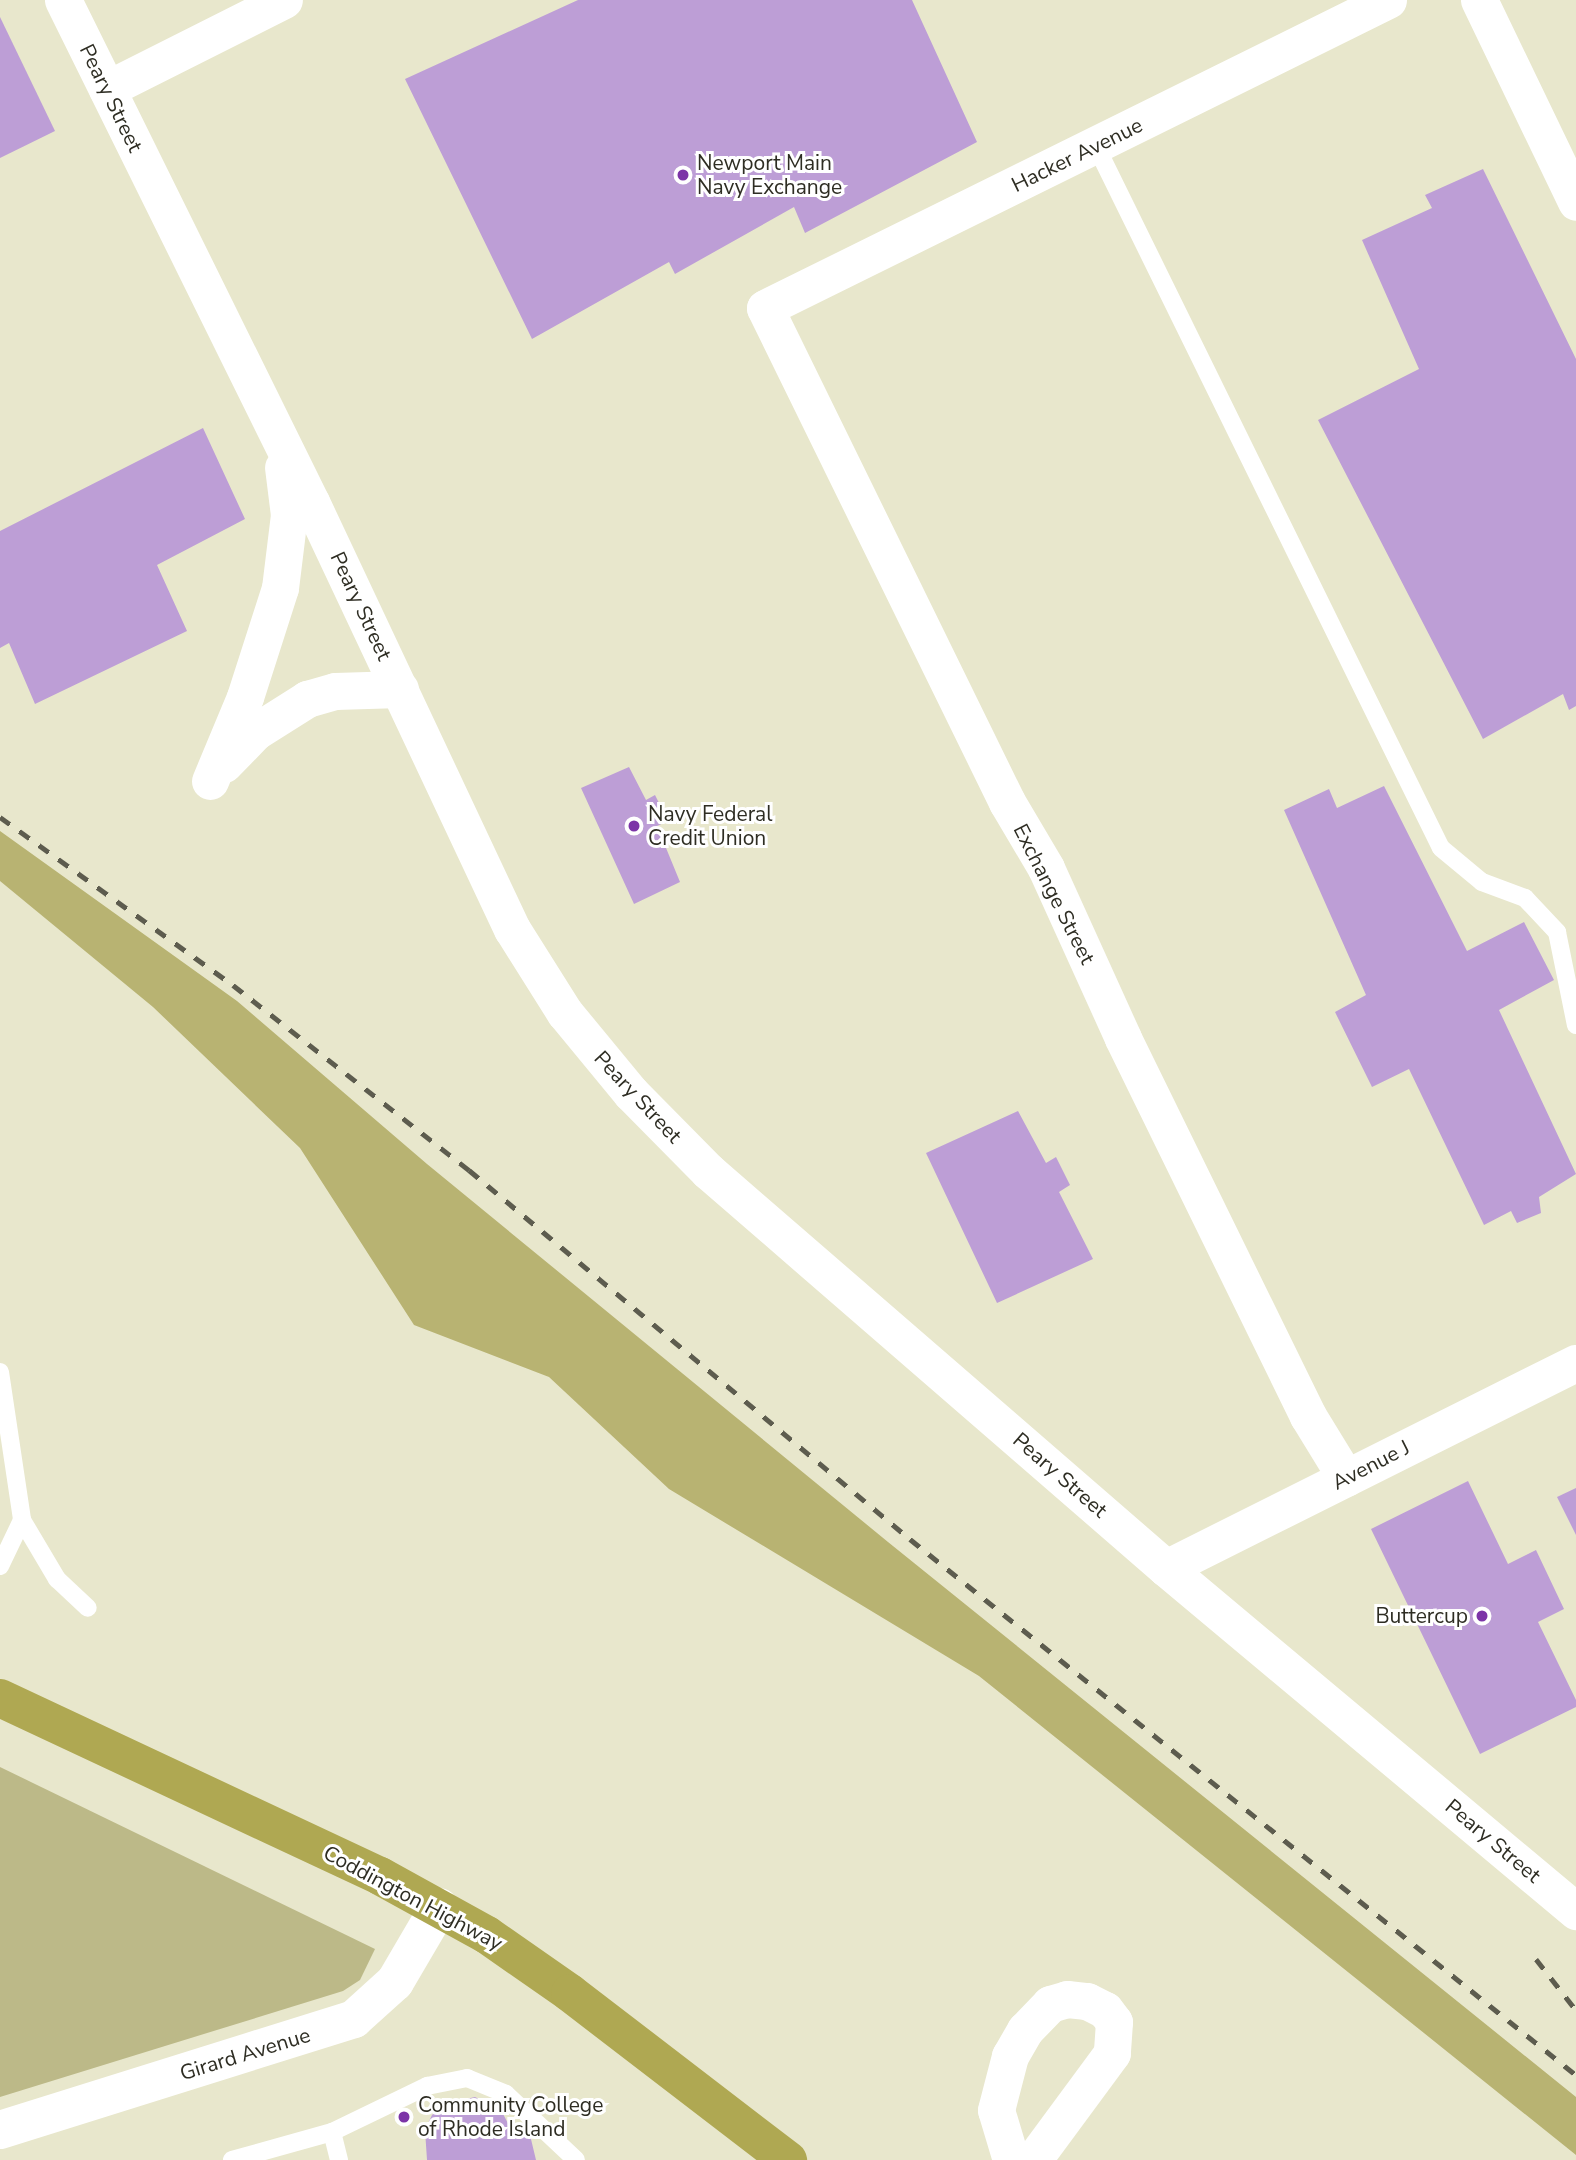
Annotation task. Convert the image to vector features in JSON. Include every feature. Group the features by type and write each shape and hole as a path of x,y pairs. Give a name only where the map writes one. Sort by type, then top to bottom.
{"highway":[{"name":"Coddington Highway","path":"0,1698 439,1908 529,1963 788,2160"}],"street":[{"name":"Peary Street","path":"62,0 400,690 512,929 565,1013 631,1093 708,1171 1166,1568 1576,1911"},
{"path":"107,89 284,0"},
{"name":"Hacker Avenue","path":"765,308 1388,0"},
{"path":"1479,0 1576,202"},
{"name":"Exchange Street","path":"765,308 1007,802 1046,867 1124,1038 1308,1416 1346,1478"},
{"path":"276,435 287,484 288,547 261,650 210,780 255,732 307,699 345,690 400,690"},
{"name":"Avenue J","path":"1166,1568 1576,1363"},
{"name":"Girard Avenue","path":"0,2130 354,2019 395,1982 439,1908"},
{"path":"1010,2160 996,2110 1010,2056 1025,2030 1050,2004 1067,1999 1087,2001 1105,2010 1114,2022 1112,2053 1033,2160"}],"lane":[{"path":"1095,144 1441,848 1482,882 1525,898 1557,932 1576,1025"},
{"path":"0,1372 22,1520 50,1569 88,1608"},
{"path":"0,1566 22,1520"},
{"path":"232,2160 332,2132 427,2086 467,2078 506,2094 576,2160"},
{"path":"332,2132 339,2160"}],"shaded area":[{"path":"0,831 237,1001 427,1164 888,1542 1576,2097 1576,2155 979,1676 669,1489 549,1377 414,1325 300,1148 153,1007 0,881"},
{"path":"0,1767 375,1949 360,1980 343,1991 0,2097"}],"building":[{"name":"Newport Main Navy Exchange","path":"578,0 912,0 977,142 805,233 794,207 675,274 669,262 532,339 405,79"},
{"path":"0,17 55,131 0,158"},
{"path":"1483,169 1576,359 1576,706 1569,710 1563,694 1483,739 1318,420 1419,369 1362,240 1432,208 1425,195"},
{"path":"203,428 245,519 157,565 187,631 35,704 9,643 0,648 0,531"},
{"path":"629,767 646,800 655,795 668,821 657,826 680,882 634,904 581,788"},
{"path":"1384,786 1467,951 1524,922 1554,980 1499,1010 1576,1174 1539,1197 1541,1213 1517,1223 1511,1211 1484,1225 1409,1069 1372,1087 1335,1012 1366,995 1284,810 1329,789 1337,808"},
{"path":"1018,1111 1046,1163 1056,1157 1070,1185 1059,1192 1093,1259 997,1303 926,1153"},
{"name":"Buttercup","path":"1468,1481 1508,1564 1536,1550 1564,1609 1538,1622 1576,1700 1576,1707 1480,1754 1371,1529"},
{"path":"1576,1488 1576,1535 1557,1497"},
{"path":"475,2097 501,2110 515,2137 530,2135 536,2160 427,2160 425,2130 432,2115 445,2104"}],"railway":[{"path":"0,817 233,985 469,1170 910,1539 1576,2075"},
{"path":"1536,1959 1576,2010"}],"place":[{"name":"Newport Main Navy Exchange","path":"683,175"},
{"name":"Navy Federal Credit Union","path":"634,826"},
{"name":"Buttercup","path":"1482,1616"},
{"name":"Community College of Rhode Island","path":"404,2117"}]}
